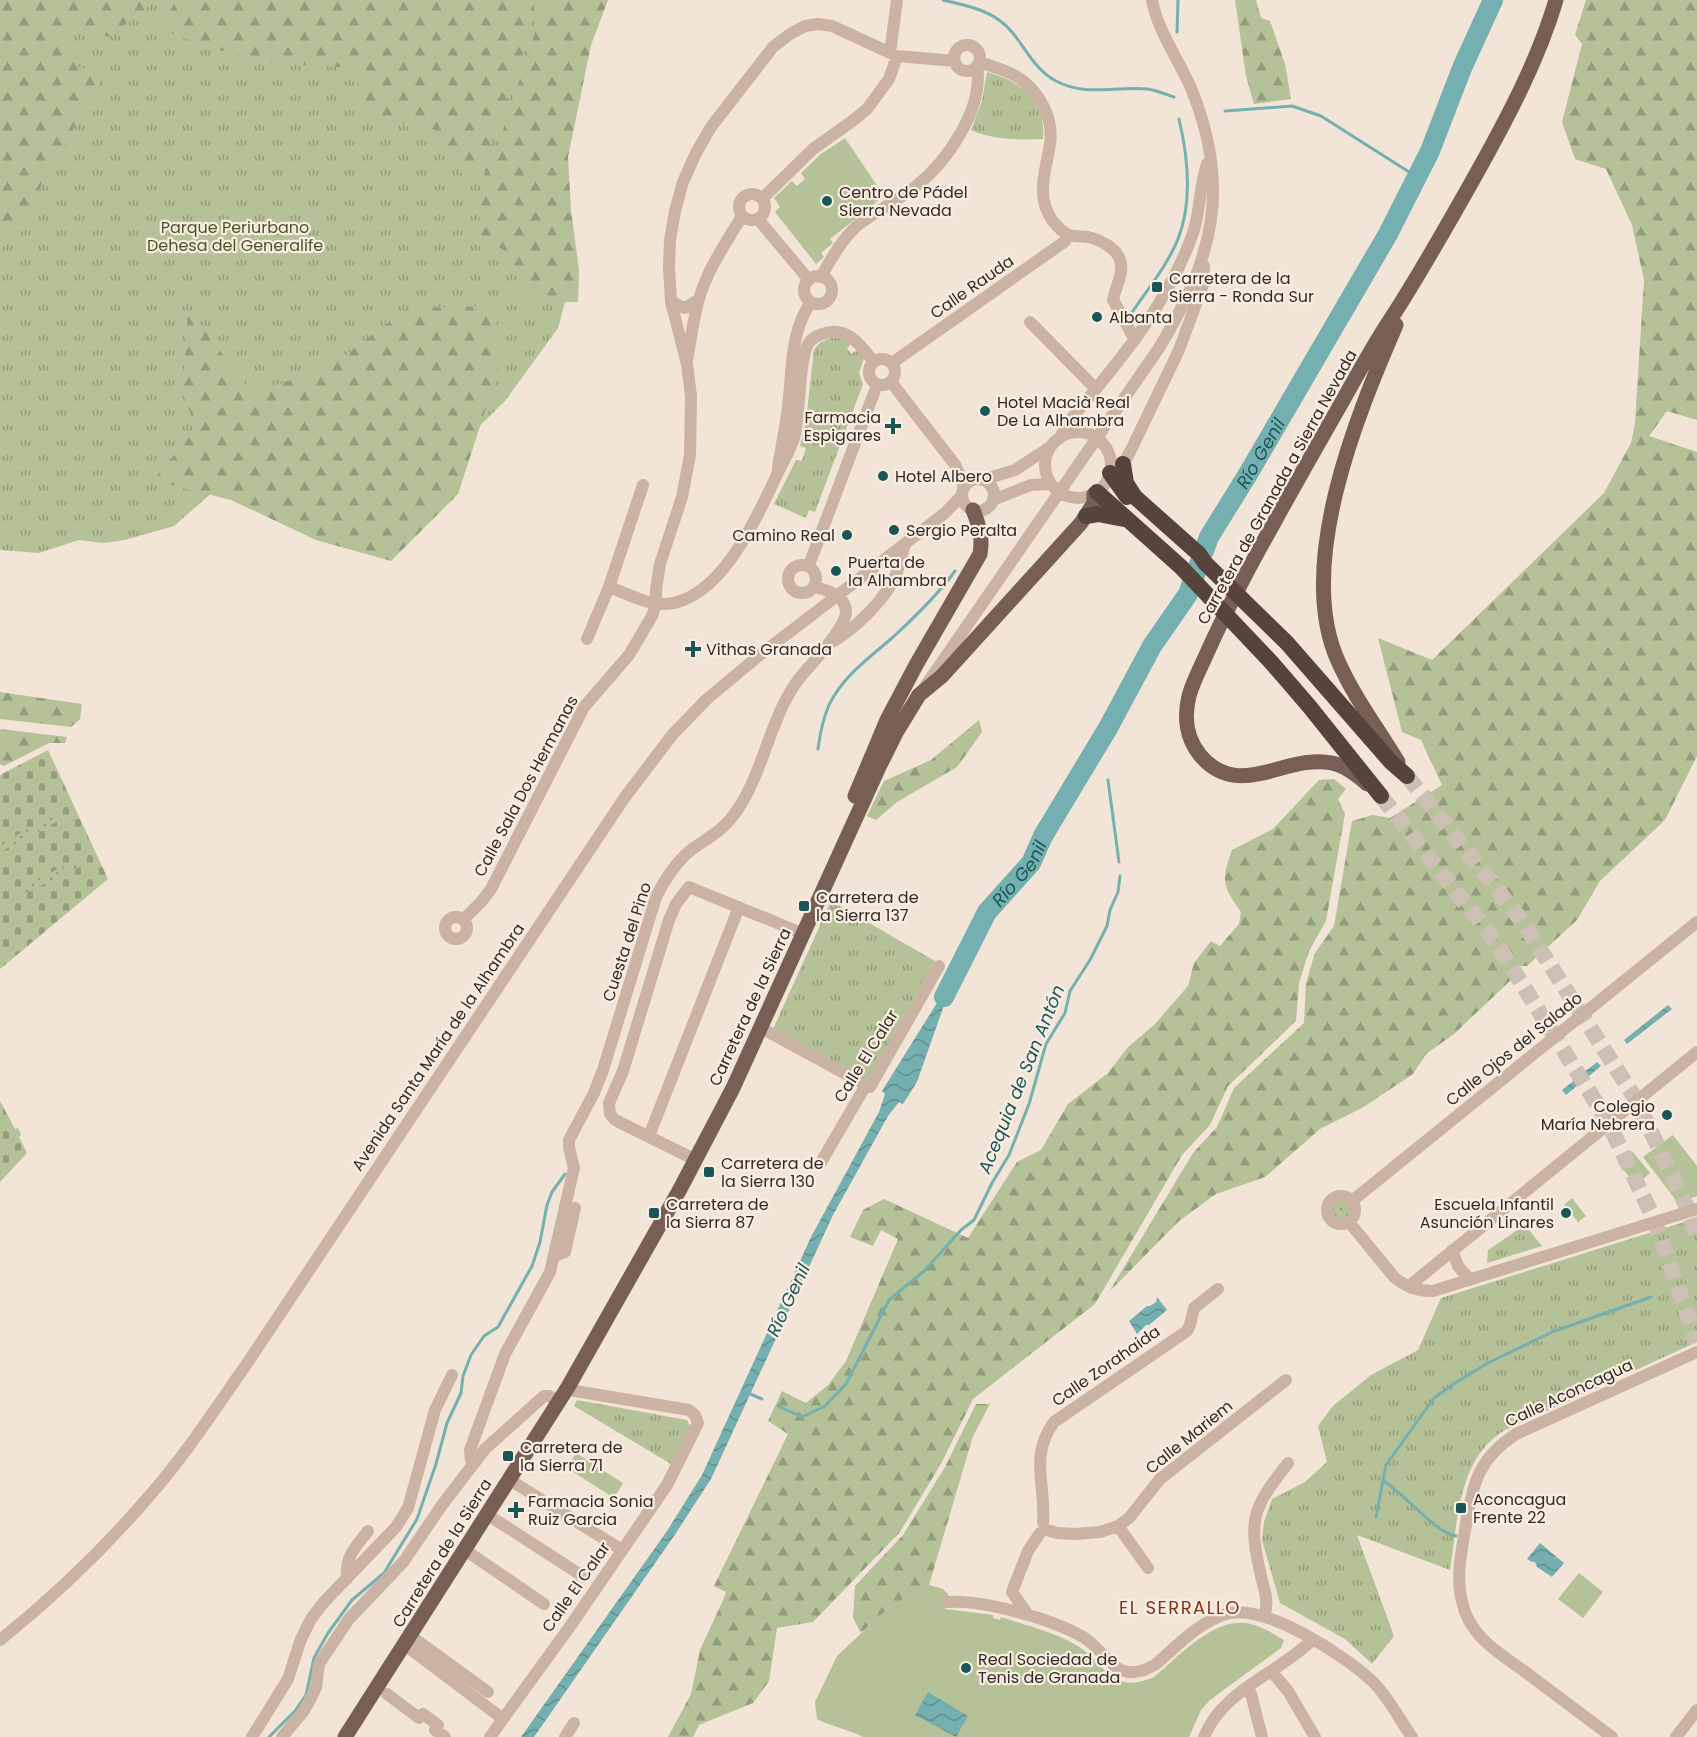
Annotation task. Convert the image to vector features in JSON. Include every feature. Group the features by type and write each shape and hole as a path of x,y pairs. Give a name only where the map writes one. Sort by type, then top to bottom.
{"highway":[{"path":"1114,469 1122,491 1180,567 1271,662 1338,740 1381,796"},
{"path":"1095,493 1103,500 1136,511 1195,558 1205,563 1287,643 1391,762 1407,776"},
{"path":"1086,516 1113,516 1136,511"}],"main road":[{"name":"Carretera de Granada a Sierra Nevada","path":"1381,796 1356,775 1330,763 1309,763 1247,776 1225,772 1207,762 1199,754 1189,735 1186,714 1192,687 1250,566 1365,362 1460,203 1511,110 1536,56 1556,0"},
{"name":"Carretera de Granada a Sierra Nevada","path":"1407,776 1353,690 1338,661 1326,623 1322,589 1328,528 1345,461 1369,391 1409,291"},
{"path":"919,695 942,676 1086,516 1094,503 1095,493"},
{"path":"830,876 840,834 887,720 916,664 980,554 979,525 971,509"},
{"name":"Carretera de la Sierra","path":"345,1737 559,1402 696,1160 761,1028 879,767 919,695"}],"street":[{"path":"762,199 813,149 867,109 889,79 894,55 897,0"},
{"name":"Carretera de la Sierra","path":"919,695 1159,348 1189,294 1204,255 1212,216 1210,155 1190,87 1162,33 1152,0"},
{"name":"Calle Sala Dos Hermanas","path":"463,920 491,889 584,707 629,655 652,616 656,604 660,564 682,497 690,455 691,396 687,364 671,302 670,240 683,182 696,153 711,127 773,47 790,34 806,26 819,24 845,30 894,55 955,61"},
{"path":"758,219 815,278 825,279 831,286 830,296 824,303 811,303 804,292 815,278 843,242 859,225 917,185 951,148 966,126 980,79 977,50 966,45 958,49 955,61 958,67 972,70 978,64"},
{"path":"978,64 1014,75 1026,83 1045,108 1050,124 1050,142 1042,193 1046,207 1052,219 1069,235 1089,237 1100,241 1111,247 1118,255 1122,264 1113,300 1135,340"},
{"name":"Carretera de la Sierra","path":"1056,442 1067,424 1135,340 1179,269 1193,234 1202,200 1204,173 1210,155"},
{"path":"752,194 762,199 765,210 758,219 751,220 742,216 738,208 742,198 752,194"},
{"path":"687,364 698,300 718,252 742,216"},
{"name":"Calle Rauda","path":"892,363 1054,249 1069,235"},
{"path":"1056,442 1045,464 1051,483 1059,492 1070,497 1083,497 1095,493 1105,483 1153,408 1179,350 1203,285 1204,255"},
{"path":"671,302 685,308 692,306 698,300"},
{"path":"777,473 787,415 793,348 799,324 811,303"},
{"path":"1030,322 1096,389"},
{"path":"609,587 656,604 668,604 698,591 712,581 744,540 791,450 799,410 803,360 806,347 811,340 828,332 845,333 854,339 873,361"},
{"path":"881,358 892,363 895,371 891,382 877,385 869,376 869,368 873,361 881,358"},
{"path":"891,382 956,466 965,504 971,509 985,509 993,500 1030,485 1051,483"},
{"path":"808,565 877,385"},
{"path":"963,491 971,480 1015,470 1075,432 1087,434 1105,446 1114,469"},
{"path":"956,466 992,488 993,500"},
{"path":"587,639 609,587 643,485"},
{"name":"Avenida Santa María de la Alhambra","path":"0,1640 85,1566 152,1493 211,1415 625,797 673,734 719,689 945,513 963,491"},
{"name":"Avenida Santa María de la Alhambra","path":"945,513 971,509"},
{"name":"Cuesta del Pino","path":"828,645 860,622 880,599 896,574 905,544"},
{"path":"800,564 808,565 816,573 815,587 807,592 792,589 788,577 792,569 800,564"},
{"path":"815,587 837,595"},
{"name":"Cuesta del Pino","path":"555,1256 574,1168 569,1140 594,1094 603,1070 656,897 677,863 691,850 723,828 734,816 751,783 774,724 787,698 842,623 846,612 844,604 837,595"},
{"path":"696,1160 615,1120 610,1114 609,1103 623,1071 669,920 676,904 689,887 804,934"},
{"path":"649,1136 739,907"},
{"name":"Calle Ojos del Salado","path":"1352,1201 1697,922"},
{"name":"Calle El Calar","path":"820,1164 866,1085 870,1087 939,966"},
{"path":"761,1028 866,1085"},
{"path":"1412,1288 1414,1282 1452,1250 1697,1052"},
{"path":"1344,1196 1352,1201 1354,1214 1349,1222 1340,1225 1328,1218 1327,1208 1331,1200 1344,1196"},
{"path":"473,1463 470,1450 501,1364 540,1293 555,1256 565,1252 574,1209"},
{"path":"1349,1222 1394,1276 1412,1288 1433,1291 1697,1209"},
{"path":"1452,1250 1458,1266 1470,1280"},
{"name":"Calle Zorahaida","path":"1043,1528 1040,1456 1042,1442 1054,1422 1187,1331 1194,1308 1218,1289"},
{"name":"Calle Aconcagua","path":"1612,1737 1497,1651 1476,1631 1468,1618 1461,1595 1460,1567 1473,1486 1487,1458 1516,1434 1697,1353"},
{"path":"252,1737 288,1679 301,1639 311,1619 324,1602 396,1527 408,1508 435,1410 452,1375"},
{"name":"Calle Mariem","path":"1118,1526 1129,1518 1160,1479 1286,1380"},
{"name":"Calle El Calar","path":"490,1737 671,1478 696,1429 698,1419 689,1410 575,1391 568,1387"},
{"path":"282,1737 303,1712 311,1698 316,1687 319,1664 349,1619 404,1562 473,1463 485,1449 544,1396 549,1396 559,1402"},
{"path":"1264,1617 1268,1604 1254,1547 1255,1515 1266,1491 1288,1463"},
{"path":"510,1479 622,1550"},
{"path":"488,1515 584,1576"},
{"path":"1012,1592 1028,1551 1043,1528 1057,1533 1075,1534 1100,1532 1118,1526 1148,1569"},
{"path":"347,1579 346,1565 352,1552 368,1531"},
{"path":"465,1550 544,1604"},
{"path":"998,1607 1000,1597 1012,1592"},
{"path":"1012,1592 1028,1615"},
{"path":"947,1602 960,1601 998,1607 1028,1615 1085,1638 1121,1670 1138,1672 1156,1664 1215,1618 1228,1613 1243,1612 1264,1617 1313,1639 1339,1654 1374,1682 1412,1737"},
{"path":"1204,1737 1220,1710 1313,1639"},
{"path":"408,1640 488,1692"},
{"path":"408,1640 503,1719"},
{"path":"1271,1671 1288,1691 1315,1737"},
{"path":"1247,1688 1251,1694 1262,1737"},
{"path":"387,1694 419,1718 423,1714 430,1719 438,1725 435,1730 445,1737"},
{"path":"1676,1737 1697,1710"},
{"path":"564,1737 574,1723"}],"green space":[{"name":"Parque Periurbano Dehesa del Generalife","path":"0,0 589,0 564,136 567,294 558,328 505,401 457,448 214,491 174,526 125,540 103,543 79,540 39,553 0,550"},
{"path":"0,0 152,0 149,6 109,37 69,20 67,54 77,66 104,75 46,178 0,252"},
{"path":"176,0 534,0 534,16 515,78 475,182 462,174 436,130 364,115 354,68 271,63 208,47 160,29"},
{"path":"539,0 608,0 591,45 568,157 571,210 579,270 578,302 528,303 511,254 479,236 480,195 485,170 498,145 534,36 540,9"},
{"path":"1235,0 1256,0 1261,18 1270,21 1285,64 1291,99 1254,104 1246,76"},
{"path":"1586,0 1697,0 1697,420 1667,411 1649,436 1697,452 1697,756 1665,820 1600,881 1577,920 1527,966 1520,966 1513,972 1513,978 1454,1034 1426,1054 1413,1074 1362,1108 1320,1129 1265,1177 1216,1194 1179,1221 1109,1292 1193,1153 1217,1127 1234,1088 1304,1023 1306,983 1315,953 1334,926 1352,821 1373,815 1390,818 1442,785 1421,740 1402,732 1378,638 1432,660 1604,493 1631,443 1635,423 1644,280 1632,225 1606,169 1575,159 1562,122 1582,44 1575,35"},
{"path":"987,72 1021,87 1036,103 1043,125 1043,139 998,138 971,130 982,101"},
{"name":"Centro de Pádel Sierra Nevada","path":"845,138 884,196 830,239 833,243 821,253 824,257 816,264 775,212 780,207 774,198 792,181 797,186 805,179 801,173 821,154"},
{"path":"495,306 500,365 458,494 391,561 316,540 231,500 153,480 196,429 183,393 188,308 252,394 333,364 408,308"},
{"path":"830,338 839,338 852,343 847,348 851,354 857,350 864,358 859,373 863,384 815,512 809,510 806,518 774,504 796,460 802,461 806,448 800,446 806,421 814,349 821,342"},
{"path":"0,692 82,704 80,719 71,727 0,719"},
{"path":"979,720 982,732 957,767 897,802 876,820 867,816 884,781 931,760"},
{"path":"0,729 67,737 65,743 49,743 4,766 0,764"},
{"path":"48,750 108,879 0,969 0,775"},
{"path":"1334,779 1346,789 1338,799 1345,814 1326,921 1309,951 1299,983 1296,1021 1228,1086 1210,1125 1182,1155 1095,1304 973,1399 942,1462 900,1532 813,1622 777,1628 769,1681 753,1703 699,1725 693,1737 668,1737 691,1694 700,1650 726,1592 714,1586 788,1434 768,1421 782,1391 806,1403 828,1385 846,1361 898,1239 881,1230 873,1246 850,1237 863,1210 884,1199 968,1238 1017,1162 1041,1150 1068,1104 1108,1073 1128,1047 1154,1025 1188,986 1194,963 1211,941 1220,946 1239,924 1241,912 1225,882 1226,869 1232,850 1273,829 1319,780"},
{"path":"57,814 60,820 0,852 0,844"},
{"path":"79,859 82,866 22,895 18,888"},
{"path":"831,901 935,961 868,1080 773,1029"},
{"path":"0,1101 15,1129 18,1128 21,1135 19,1137 27,1153 0,1182"},
{"path":"1673,1135 1697,1166 1697,1196 1678,1203 1643,1157"},
{"path":"1632,1151 1650,1173 1636,1185 1618,1163"},
{"path":"1572,1198 1586,1216 1578,1222 1564,1205"},
{"path":"1341,1200 1348,1203 1351,1210 1348,1217 1341,1220 1334,1217 1331,1210 1334,1203"},
{"path":"1697,1218 1697,1342 1505,1430 1489,1442 1477,1457 1463,1493 1450,1570 1357,1535 1394,1636 1372,1664 1345,1639 1280,1603 1262,1540 1264,1522 1272,1499 1305,1482 1327,1462 1318,1426 1333,1406 1371,1375 1418,1350 1441,1298"},
{"path":"1525,1225 1542,1246 1487,1263 1488,1250"},
{"path":"577,1400 687,1420 690,1426 671,1464 574,1406"},
{"path":"976,1404 990,1404 973,1436 929,1585 894,1606 861,1633 853,1618 855,1586 903,1535 945,1467"},
{"path":"576,1453 623,1483 614,1498 567,1468"},
{"path":"1579,1573 1603,1592 1583,1618 1558,1599"},
{"name":"Real Sociedad de Tenis de Granada","path":"929,1585 943,1589 948,1594 945,1609 993,1615 993,1618 1000,1620 1001,1617 1058,1636 1086,1652 1110,1675 1128,1683 1154,1677 1196,1641 1220,1627 1233,1623 1256,1626 1284,1640 1281,1648 1210,1700 1201,1710 1189,1737 863,1737 817,1719 815,1702 837,1656 885,1611"}],"water":[{"path":"955,974 917,1082 903,1104 899,1102 888,1116 833,1215 711,1479 534,1737 521,1737 667,1531 702,1475 811,1237 879,1112 885,1094 882,1091"},
{"path":"1668,1005 1672,1009 1627,1044 1624,1040"},
{"path":"1597,1062 1601,1066 1566,1095 1562,1090"},
{"path":"1157,1297 1167,1310 1137,1334 1129,1321 1147,1306 1156,1302"},
{"path":"1540,1543 1564,1563 1552,1577 1537,1567 1535,1562 1527,1559"},
{"path":"928,1692 968,1716 956,1737 915,1715"}],"waterway":[{"path":"943,0 965,5 999,20 1014,34 1039,68 1067,86 1090,90 1147,89 1174,97"},
{"path":"1177,32 1178,0"},
{"name":"Río Genil","path":"944,997 987,912 1031,863 1043,836 1108,728 1152,646 1188,594 1209,537 1388,234 1430,151 1462,68 1493,0"},
{"path":"1225,111 1292,106 1321,116 1417,177"},
{"path":"1131,314 1168,259 1183,224 1188,179 1179,119"},
{"path":"818,749 827,710 842,685 857,668 917,614 955,571"},
{"name":"Acequia de San Antón","path":"1108,780 1119,862"},
{"name":"Acequia de San Antón","path":"778,1406 802,1417 825,1406 846,1384 889,1300 925,1270 961,1230 974,1220 1009,1155 1029,1104 1046,1044 1065,1013 1070,991 1090,960 1107,926 1110,910 1118,892 1120,876"},
{"path":"269,1737 295,1711 306,1695 314,1658 328,1633 352,1600 384,1573 417,1519 447,1423 461,1393 463,1376 471,1355 484,1336 498,1327 532,1266 540,1242 547,1205 552,1192 565,1174"},
{"path":"1376,1517 1386,1465 1434,1398 1488,1363 1552,1332 1651,1297"},
{"name":"Acequia de San Antón","path":"748,1393 762,1399"},
{"path":"1384,1481 1439,1528 1456,1536"}],"tunnel":[{"path":"1407,776 1522,921 1635,1098 1687,1207 1697,1237"},
{"path":"1381,796 1497,944 1607,1120 1654,1219 1697,1342"}],"place":[{"name":"Centro de Pádel Sierra Nevada","path":"827,201"},
{"name":"Carretera de la Sierra - Ronda Sur","path":"1157,287"},
{"name":"Albanta","path":"1097,317"},
{"name":"Hotel Macià Real De La Alhambra","path":"985,411"},
{"name":"Farmacia Espigares","path":"893,426"},
{"name":"Hotel Albero","path":"883,476"},
{"name":"Sergio Peralta","path":"894,530"},
{"name":"Camino Real","path":"847,535"},
{"name":"Puerta de la Alhambra","path":"836,571"},
{"name":"Vithas Granada","path":"693,649"},
{"name":"Carretera de la Sierra 137","path":"804,906"},
{"name":"Colegio María Nebrera","path":"1667,1115"},
{"name":"Carretera de la Sierra 130","path":"709,1172"},
{"name":"Carretera de la Sierra 87","path":"654,1213"},
{"name":"Escuela Infantil Asunción Linares","path":"1566,1213"},
{"name":"Carretera de la Sierra 71","path":"508,1456"},
{"name":"Aconcagua Frente 22","path":"1461,1508"},
{"name":"Farmacia Sonia Ruiz Garcia","path":"516,1510"},
{"name":"Real Sociedad de Tenis de Granada","path":"966,1668"}],"district":[{"name":"EL SERRALLO","path":"1180,1607"}]}
